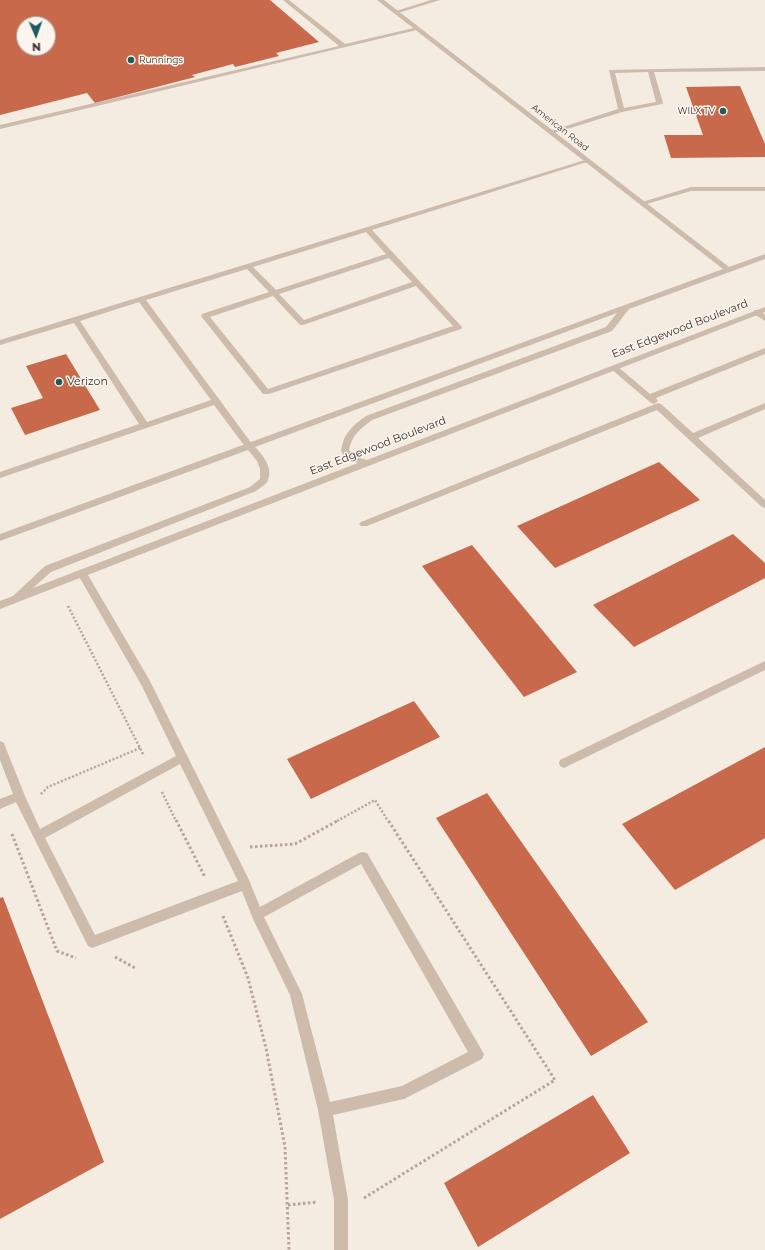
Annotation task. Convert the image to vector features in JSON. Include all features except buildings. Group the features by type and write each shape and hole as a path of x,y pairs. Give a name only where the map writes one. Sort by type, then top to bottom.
{"street":[{"path":"286,0 343,46"},
{"name":"American Road","path":"380,0 728,270"},
{"path":"396,12 437,0"},
{"path":"0,127 418,28"},
{"path":"621,110 611,71 765,69"},
{"path":"551,132 621,110 660,103 650,70"},
{"path":"0,343 588,161"},
{"path":"643,203 691,188 765,189"},
{"path":"367,229 458,327 266,392 205,316 390,255"},
{"path":"0,538 765,256"},
{"path":"248,266 303,323 417,283"},
{"path":"14,600 48,569 253,489 264,480 265,470 262,460 216,401 141,299"},
{"path":"370,463 353,459 345,451 346,441 352,430 369,418 609,329 627,306"},
{"path":"761,311 765,319"},
{"name":"East Edgewood Boulevard","path":"0,605 761,311"},
{"path":"76,320 145,426"},
{"path":"650,397 765,351"},
{"path":"614,368 650,397 765,504"},
{"path":"0,475 216,401"},
{"path":"364,524 658,406"},
{"path":"692,437 765,406"},
{"path":"82,573 146,684 296,994 325,1110 340,1200 341,1250"},
{"path":"564,763 765,665"},
{"path":"0,746 24,807 92,942 244,884"},
{"path":"38,836 182,758"},
{"path":"0,804 19,796"},
{"path":"257,915 363,857 478,1054 404,1092 325,1110"}],"path":[{"path":"24,807 48,788 140,748"}],"place":[{"name":"Runnings","path":"131,60"},
{"name":"WILX TV","path":"723,111"},
{"name":"Verizon","path":"59,382"}]}
